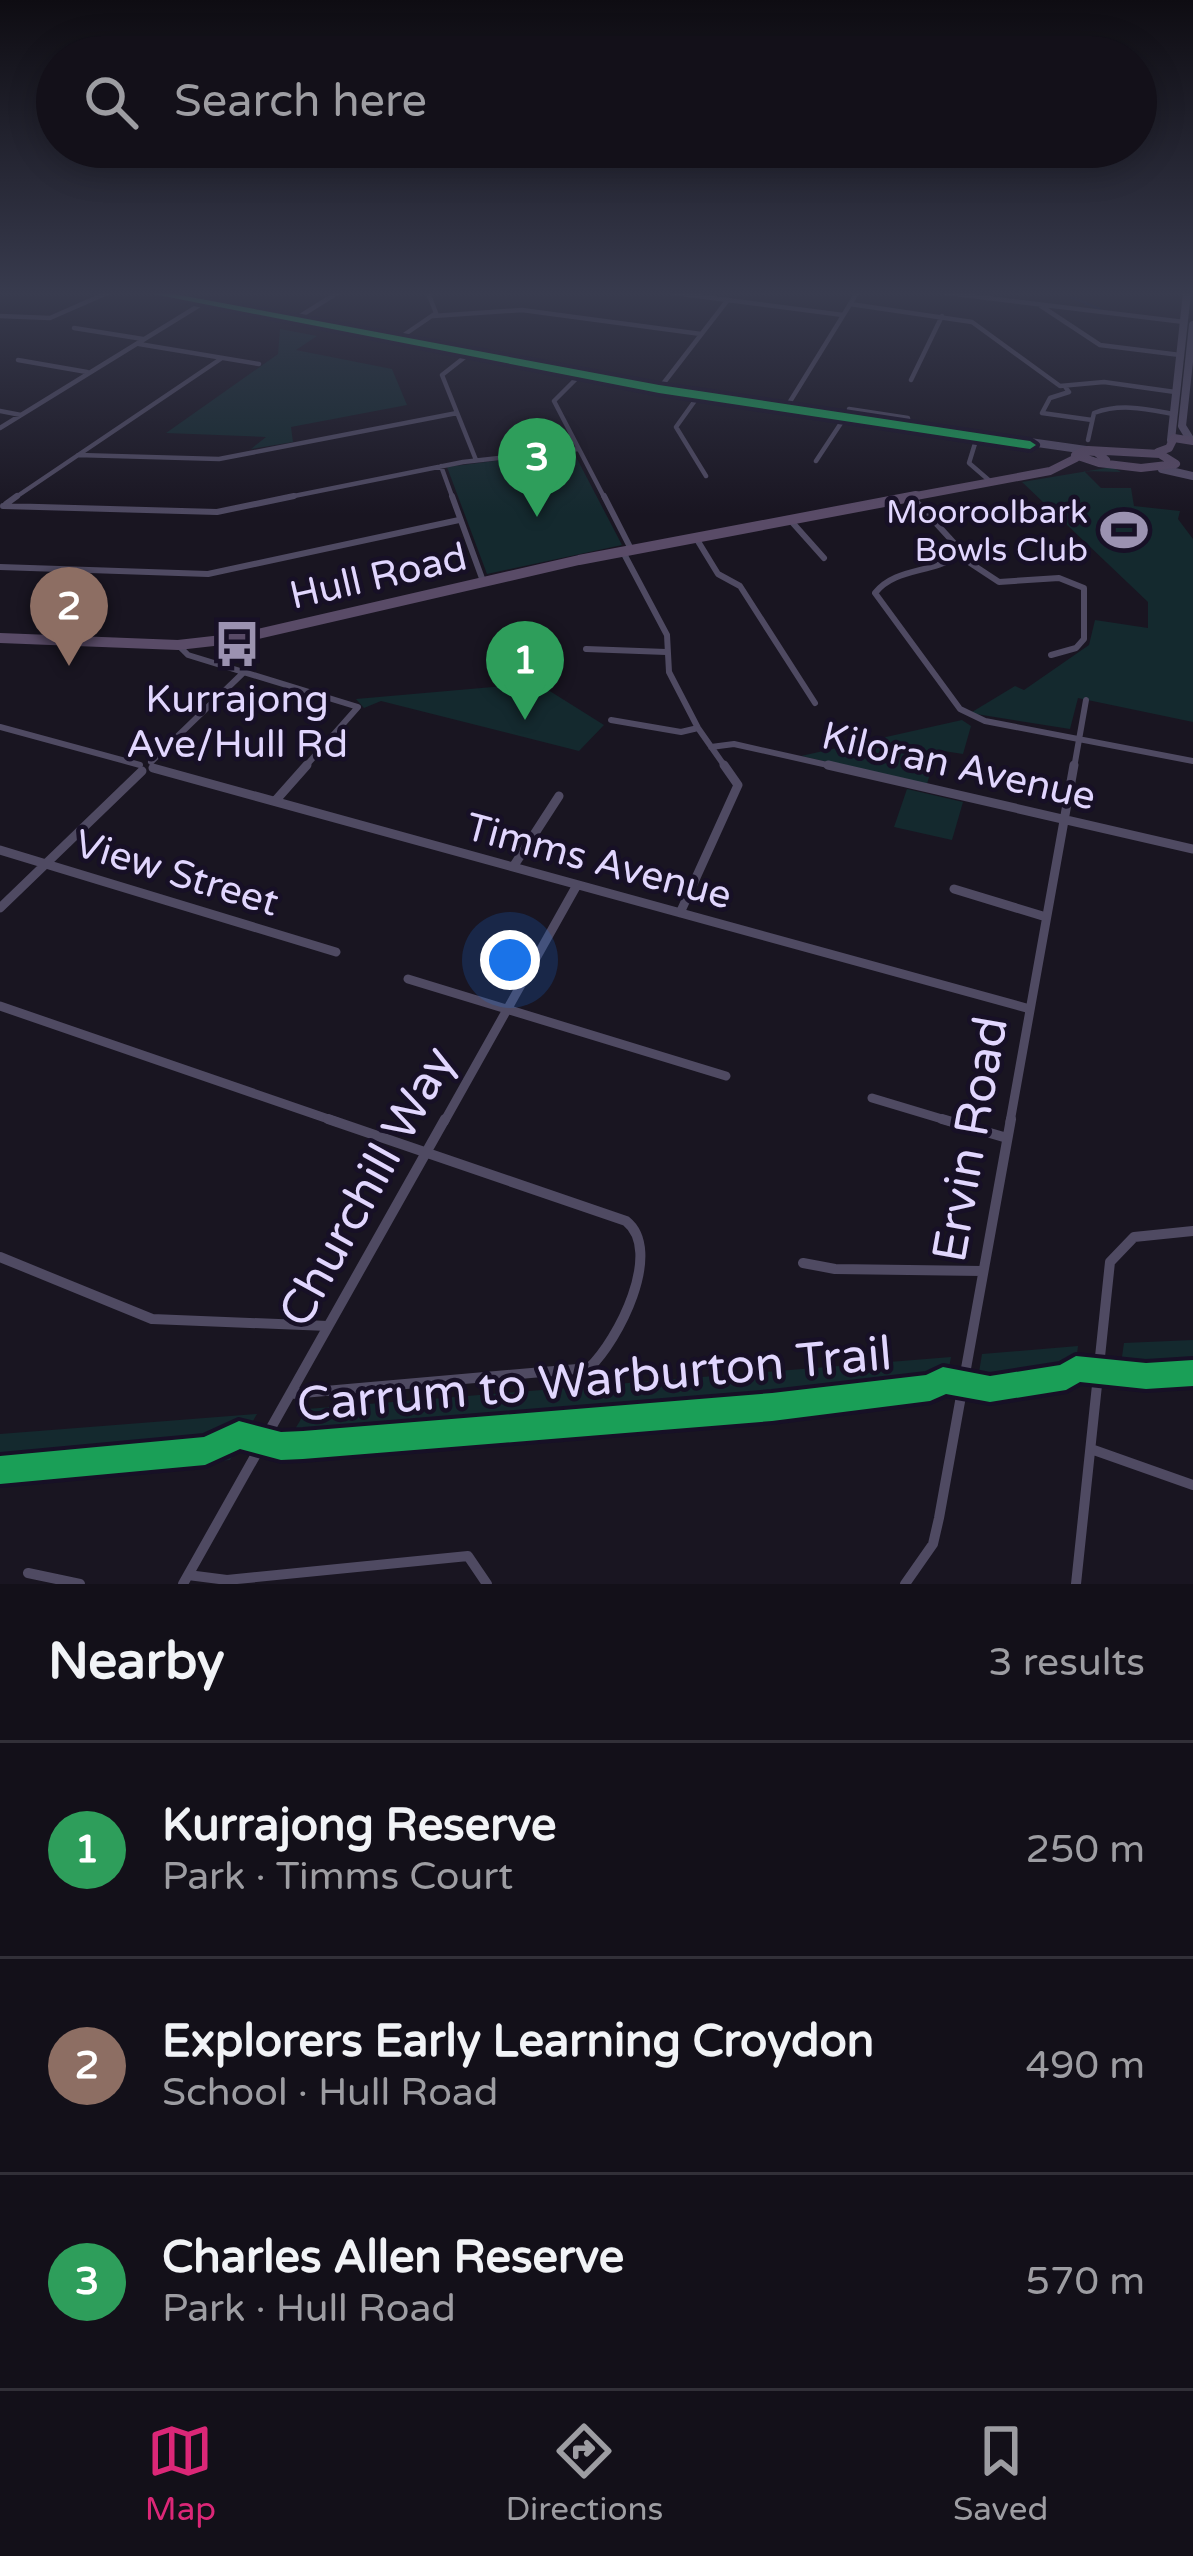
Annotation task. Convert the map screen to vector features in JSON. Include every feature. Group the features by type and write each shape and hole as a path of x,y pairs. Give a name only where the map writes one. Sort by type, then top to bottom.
{"main road":[{"path":"544,367 1030,445 1150,454 1176,462 1193,475"},
{"path":"1180,367 1182,429 1192,442"},
{"path":"1184,367 1171,441 1167,449 1142,461 1193,475"},
{"path":"1171,441 1192,442"},
{"path":"1176,462 1178,452 1192,442"},
{"path":"1030,445 1098,464 1105,457 1088,447"},
{"name":"Hull Road","path":"1050,471 1088,447"},
{"path":"1159,469 1176,462"},
{"name":"Hull Road","path":"0,638 209,643 627,550 1050,471 1098,464 1159,469"}],"street":[{"path":"56,367 90,373"},
{"path":"0,428 100,367"},
{"path":"2,507 209,367"},
{"path":"452,367 442,375 476,460"},
{"path":"659,388 675,367"},
{"path":"786,408 811,367"},
{"path":"911,380 917,367"},
{"path":"1037,367 1070,392 1050,398 1039,423"},
{"path":"581,374 554,401 667,635 669,672 738,790 680,913"},
{"path":"1066,387 1104,382 1180,392"},
{"path":"700,395 676,427 706,476"},
{"path":"1088,447 1096,412 1111,407 1173,414"},
{"path":"0,411 21,415"},
{"path":"1042,412 1092,420"},
{"path":"78,455 219,459 458,413"},
{"path":"816,460 824,455 847,413"},
{"path":"977,437 969,463 991,482"},
{"path":"2,507 217,512 476,460 578,449"},
{"path":"442,466 483,581"},
{"path":"913,497 956,544 958,555 999,583 1059,578 1084,588 1084,639 1076,648 1051,655"},
{"path":"0,567 208,574 459,520"},
{"path":"790,520 824,558"},
{"path":"695,537 718,574 740,586 815,703"},
{"path":"958,555 943,566 886,579 874,593 970,717 1193,761"},
{"path":"198,658 209,643"},
{"path":"178,645 198,658 358,707 275,801"},
{"path":"586,649 666,652"},
{"path":"0,908 244,672"},
{"name":"Ervin Road","path":"905,1584 933,1544 1086,700"},
{"path":"611,720 681,731 698,728"},
{"name":"Timms Avenue","path":"0,727 1030,1009"},
{"name":"Kiloran Avenue","path":"711,747 734,744 1193,849"},
{"path":"513,867 559,796"},
{"name":"View Street","path":"0,850 336,952"},
{"name":"Churchill Way","path":"186,1580 577,885"},
{"path":"954,889 1046,917"},
{"path":"408,979 726,1076"},
{"path":"0,1006 626,1221 642,1236 644,1252 602,1359 589,1368 291,1394"},
{"path":"872,1098 1007,1138"},
{"path":"1076,1584 1109,1262 1115,1248 1135,1235 1193,1231"},
{"path":"0,1257 152,1319 328,1326"},
{"path":"803,1263 835,1269 982,1271"},
{"path":"1091,1449 1193,1485"},
{"path":"186,1580 468,1556 487,1584"},
{"path":"28,1573 80,1584"}],"green space":[{"path":"260,367 392,369 407,405 291,427 293,442 251,449 266,437 166,433"},
{"path":"573,451 622,545 487,574 447,467"},
{"path":"1085,472 1101,488 1131,488 1134,506 1180,511 1178,519 1193,539 1193,722 1078,698 1070,729 972,712 1015,686 1024,690 1089,645 1095,620 1148,628 1148,602 1022,482"},
{"path":"537,683 604,725 579,751 381,701 364,708 356,699"},
{"path":"962,720 971,726 963,754 937,750 927,784 801,756"},
{"path":"907,789 963,802 952,840 894,827"},
{"path":"1193,1340 1193,1381 1118,1384 1124,1343"},
{"path":"1078,1346 1073,1386 975,1397 982,1354"},
{"path":"951,1357 943,1400 279,1456 307,1409"},
{"path":"257,1414 230,1460 0,1480 0,1434"}],"cycle path":[{"path":"543,367 1030,445"},
{"name":"Carrum to Warburton Trail","path":"0,1470 205,1451 239,1435 281,1446 303,1445 772,1407 930,1388 943,1380 990,1389 1066,1377 1076,1369 1146,1376 1193,1373"}],"place":[{"name":"Charles Allen Reserve","path":"537,517"},
{"name":"Mooroolbark Bowls Club","path":"1124,530"},
{"name":"Kurrajong Ave/Hull Rd","path":"237,644"},
{"name":"Explorers Early Learning Croydon","path":"69,666"},
{"name":"Kurrajong Reserve","path":"525,720"}]}
